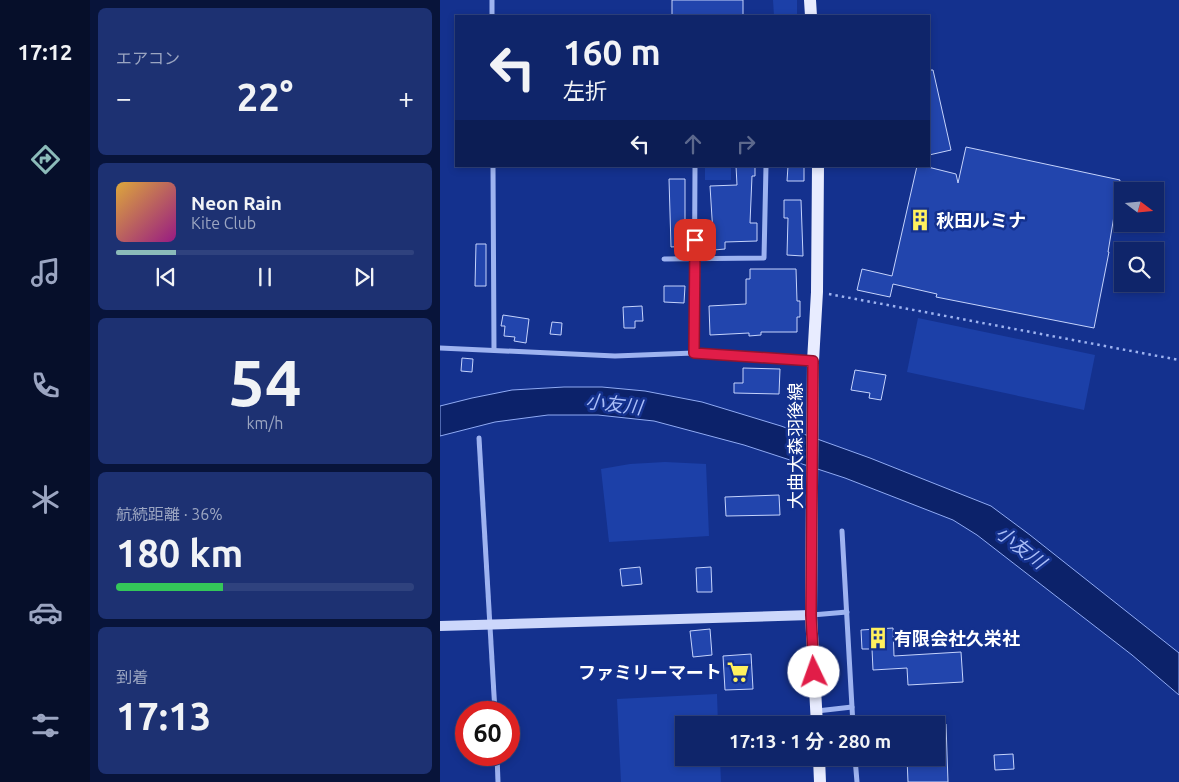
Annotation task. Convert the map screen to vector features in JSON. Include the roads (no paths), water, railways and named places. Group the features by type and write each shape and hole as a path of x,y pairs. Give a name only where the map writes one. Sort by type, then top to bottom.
{"main road":[{"path":"810,0 812,15"},
{"name":"大曲大森羽後線","path":"816,716 811,615 813,361 817,292 818,167"},
{"path":"819,766 820,782"}],"street":[{"path":"492,0 492,15"},
{"path":"492,167 494,350"},
{"path":"694,353 695,167"},
{"path":"664,259 764,258 766,167"},
{"path":"440,348 615,356 694,353 813,361"},
{"path":"479,438 494,701"},
{"path":"842,531 852,716"},
{"path":"440,626 490,623 811,615 847,612"},
{"path":"816,711 852,707"},
{"path":"497,766 498,782"},
{"path":"856,766 857,782"}],"water":[{"name":"小友川","path":"602,387 645,391 702,402 781,426 870,458 991,506 1179,653 1179,695 1132,655 977,535 953,520 845,478 744,445 654,421 598,415 548,415 495,422 440,436 440,406 512,390"}],"place":[{"name":"秋田ルミナ","path":"920,220"},
{"name":"有限会社久栄社","path":"878,638"},
{"name":"ファミリーマート","path":"738,672"}]}
